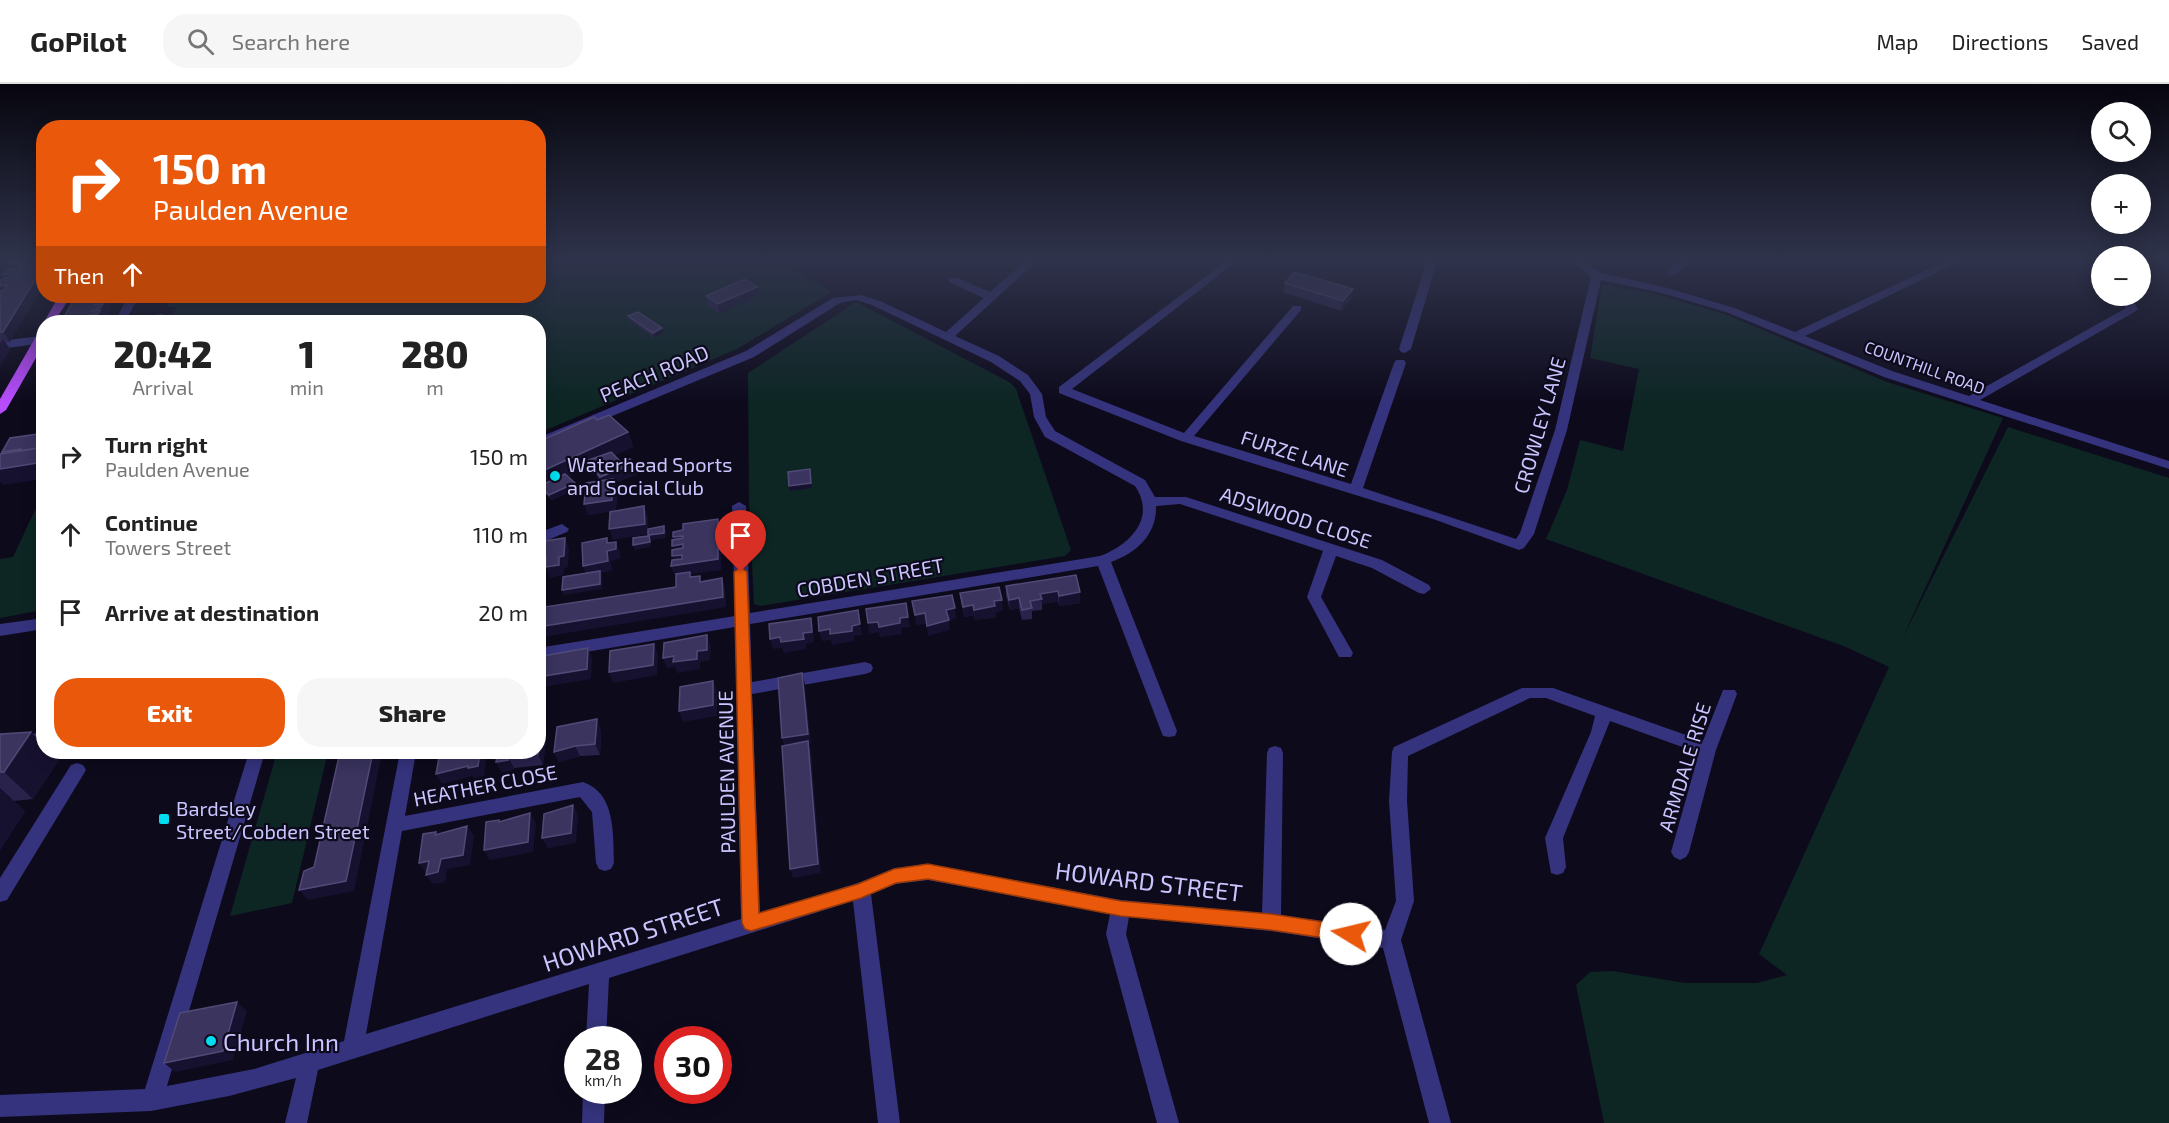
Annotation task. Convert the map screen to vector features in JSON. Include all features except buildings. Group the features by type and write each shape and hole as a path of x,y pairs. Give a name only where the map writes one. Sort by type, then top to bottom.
{"main road":[{"path":"0,410 36,350"}],"street":[{"name":"PEACH ROAD","path":"546,440 750,354 829,306"},
{"name":"PEACH ROAD","path":"883,306 947,337"},
{"path":"981,306 947,337 995,359 1024,378 1036,394 1040,417 1050,434 1140,483 1148,491 1151,502"},
{"name":"FURZE LANE","path":"1172,306 1062,390 1186,438 1438,516 1519,545"},
{"path":"1405,349 1418,306"},
{"name":"CROWLEY LANE","path":"1519,545 1527,534 1561,430 1590,306"},
{"name":"COUNTHILL ROAD","path":"1716,306 1797,336 1888,374 2169,465"},
{"path":"1797,336 1858,306"},
{"path":"1969,401 2132,309 2131,306"},
{"path":"1186,438 1297,308"},
{"path":"0,345 36,343"},
{"path":"1355,492 1400,363"},
{"name":"ADSWOOD CLOSE","path":"1151,502 1181,500 1377,564 1424,589"},
{"name":"COBDEN STREET","path":"546,653 1102,560 1124,551 1138,537 1150,514 1151,502"},
{"name":"PAULDEN AVENUE","path":"739,506 751,923"},
{"path":"546,536 562,529"},
{"path":"1331,549 1314,597 1345,653"},
{"path":"1102,560 1169,731"},
{"path":"0,630 36,624"},
{"path":"746,689 866,668"},
{"path":"1440,1123 1391,940 1405,901 1398,801 1401,752 1528,692 1547,692 1708,750"},
{"name":"ARMDALE RISE","path":"1680,852 1708,750 1729,694"},
{"path":"1557,867 1554,838 1599,732 1604,712"},
{"path":"0,746 36,739"},
{"path":"1271,922 1275,753"},
{"path":"151,1100 161,1076 255,759"},
{"path":"353,1048 407,759"},
{"path":"0,894 77,770"},
{"name":"HEATHER CLOSE","path":"396,825 583,789 595,796 602,810 604,862"},
{"name":"HOWARD STREET","path":"0,1106 151,1100 212,1088 309,1064 353,1048 861,890 894,876 928,872 1121,908 1271,922 1391,940"},
{"path":"861,890 889,1123"},
{"path":"1121,908 1116,934 1168,1123"},
{"path":"597,1026 599,973"},
{"path":"296,1123 309,1064"},
{"path":"592,1123 593,1104"}],"green space":[{"path":"808,306 737,349 546,430 546,315 172,315 177,307 167,307"},
{"path":"849,306 865,306 1011,383 1016,389 1071,550 1065,556 760,606 754,604 749,501 748,373"},
{"path":"1598,306 1699,306 1722,313 1887,382 2003,418 1902,639 2008,427 2169,478 2169,1123 1604,1123 1576,985 1590,972 1613,971 1685,983 1757,983 1787,975 1759,954 1889,667 1846,647 1546,539 1567,490 1580,440 1623,451 1639,369 1590,358"},
{"path":"36,508 36,611 0,618 0,559 13,557"},
{"path":"275,759 326,759 292,903 230,916"}],"place":[{"name":"Waterhead Sports and Social Club","path":"555,476"},
{"name":"Bardsley Street/Cobden Street","path":"164,819"},
{"name":"Church Inn","path":"211,1041"}],"route":[{"path":"741,572 751,923 861,890 894,876 928,872 1121,908 1271,922 1351,934"}]}
